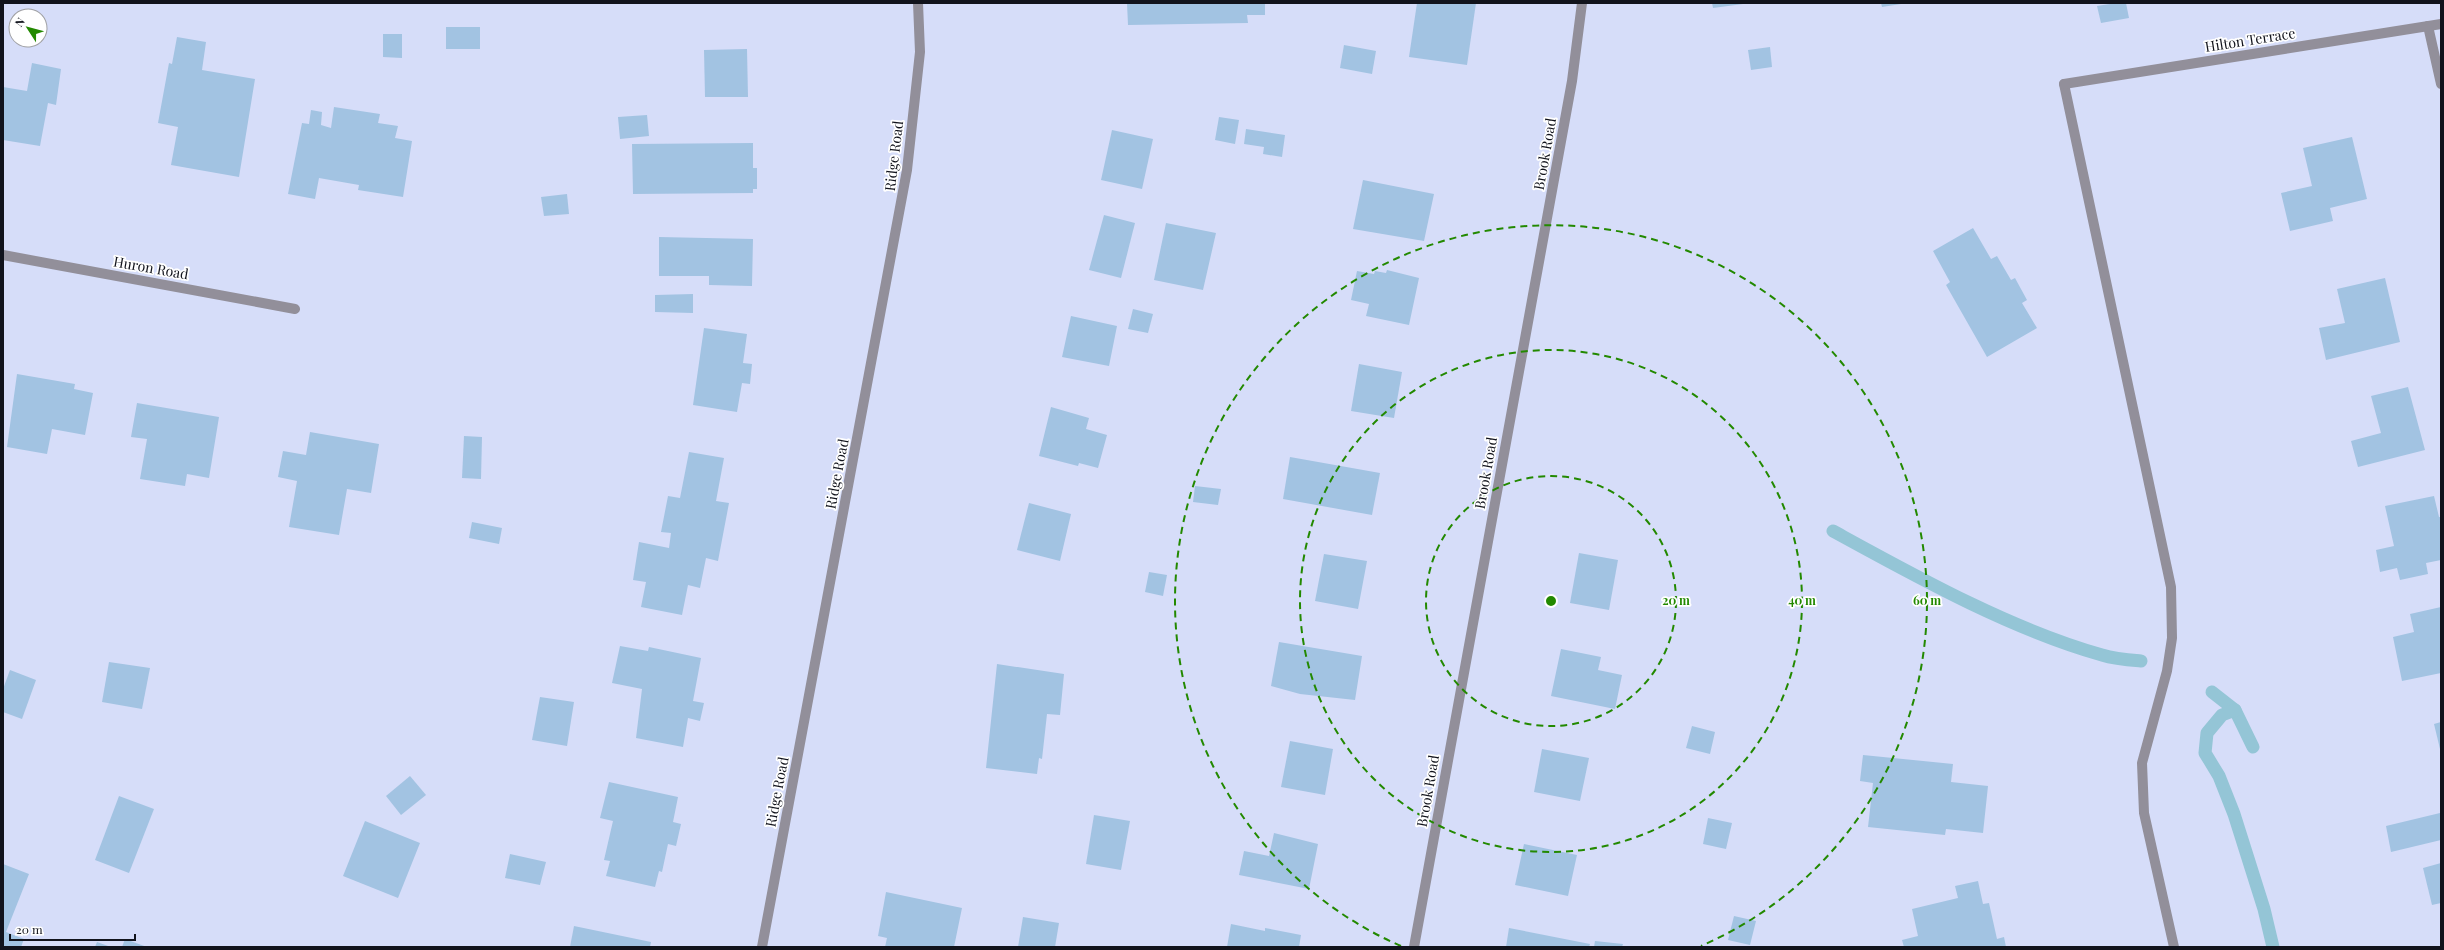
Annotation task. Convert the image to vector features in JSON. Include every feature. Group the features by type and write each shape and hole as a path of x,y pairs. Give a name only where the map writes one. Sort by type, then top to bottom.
{"street":[{"name":"Ridge Road","path":"762,947 907,170 920,52 918,3"},
{"name":"Brook Road","path":"1414,947 1572,81 1582,3"},
{"name":"Hilton Terrace","path":"2174,947 2144,813 2142,763 2168,664 2172,638 2171,587 2064,84 2441,24"},
{"path":"2428,26 2441,84"},
{"name":"Huron Road","path":"3,255 295,309"}],"building":[{"path":"1127,3 1265,3 1265,15 1247,15 1248,23 1128,25"},
{"path":"1417,3 1476,3 1467,65 1409,57"},
{"path":"1712,3 1743,3 1743,4 1713,8"},
{"path":"1881,3 1901,3 1901,4 1882,7"},
{"path":"2126,3 2129,18 2101,23 2097,6"},
{"path":"446,27 480,27 480,49 446,49"},
{"path":"383,34 402,34 402,58 383,57"},
{"path":"177,37 206,42 202,70 255,79 239,177 171,165 178,127 158,123 169,63 172,64"},
{"path":"1344,45 1376,51 1372,74 1340,68"},
{"path":"1770,47 1772,67 1751,70 1748,50"},
{"path":"747,49 748,97 705,97 704,50"},
{"path":"32,63 61,69 56,105 48,103 40,146 3,140 3,87 27,91"},
{"path":"334,107 380,114 378,123 398,126 395,138 412,141 403,197 358,190 359,185 319,178 315,199 288,194 302,123 309,124 311,110 322,112 321,125 331,128"},
{"path":"647,115 649,136 620,139 618,117"},
{"path":"1219,117 1239,120 1235,144 1215,140"},
{"path":"1246,129 1285,135 1282,157 1263,154 1264,147 1244,144"},
{"path":"1112,130 1153,139 1142,189 1101,180"},
{"path":"2352,137 2367,199 2330,208 2333,221 2290,231 2281,193 2312,186 2303,148"},
{"path":"753,143 753,168 757,168 757,189 753,189 753,193 633,194 632,144"},
{"path":"1363,180 1434,194 1424,241 1353,229"},
{"path":"567,194 569,214 544,216 541,197"},
{"path":"1104,215 1135,223 1121,278 1089,270"},
{"path":"1166,223 1216,233 1203,290 1154,280"},
{"path":"1973,228 1991,259 1997,256 2011,280 2015,278 2027,300 2022,303 2037,328 1987,357 1946,285 1950,282 1933,251"},
{"path":"659,237 753,239 752,286 709,285 709,276 659,276"},
{"path":"1387,270 1419,278 1409,325 1366,316 1369,304 1351,300 1357,271 1374,274 1375,271 1386,273"},
{"path":"2385,278 2400,342 2326,360 2319,328 2345,323 2337,289"},
{"path":"693,294 693,313 655,312 655,295"},
{"path":"1133,309 1153,314 1148,333 1128,329"},
{"path":"1071,316 1117,326 1109,366 1062,357"},
{"path":"704,328 747,334 743,363 752,364 750,384 742,383 737,412 693,405"},
{"path":"1359,364 1402,372 1394,418 1351,411"},
{"path":"17,374 75,384 74,389 93,393 85,435 52,429 47,454 7,447"},
{"path":"2408,387 2425,450 2358,467 2351,441 2381,433 2371,396"},
{"path":"137,403 219,417 209,478 187,474 185,486 140,479 147,439 131,437"},
{"path":"1051,407 1089,418 1086,429 1107,435 1098,468 1079,463 1078,466 1039,456"},
{"path":"310,432 379,444 371,493 347,489 339,535 289,527 297,481 278,477 283,451 306,455"},
{"path":"464,436 482,437 481,479 462,478"},
{"path":"689,452 724,458 716,501 729,503 718,561 706,558 700,588 688,585 682,615 641,607 646,582 633,580 639,542 669,548 671,533 661,532 668,496 680,498"},
{"path":"1290,457 1380,473 1372,515 1283,499"},
{"path":"1195,486 1221,489 1218,505 1193,502"},
{"path":"2434,496 2439,517 2441,517 2441,560 2426,563 2428,574 2400,580 2397,568 2380,572 2376,550 2394,546 2385,506"},
{"path":"1029,503 1071,514 1060,561 1017,550"},
{"path":"472,522 502,528 499,544 469,538"},
{"path":"1579,553 1618,560 1609,610 1570,603"},
{"path":"1324,554 1367,561 1358,609 1315,601"},
{"path":"1149,572 1167,575 1163,596 1145,592"},
{"path":"2441,607 2441,673 2402,681 2393,637 2414,632 2410,614"},
{"path":"1279,642 1362,656 1355,700 1300,694 1271,686"},
{"path":"620,646 648,651 649,647 701,658 693,701 704,703 700,721 688,718 683,747 636,738 642,689 612,683"},
{"path":"1561,649 1601,657 1598,670 1622,675 1615,709 1551,696"},
{"path":"109,662 150,668 142,709 102,702"},
{"path":"997,664 1064,674 1060,715 1047,714 1042,759 1039,758 1037,774 986,768"},
{"path":"10,670 36,680 22,719 3,712 3,689"},
{"path":"540,697 574,702 567,746 532,740"},
{"path":"2441,722 2441,749 2440,749 2434,724"},
{"path":"1692,726 1715,732 1710,754 1686,748"},
{"path":"1290,741 1333,749 1325,795 1281,787"},
{"path":"1542,749 1589,758 1580,801 1534,792"},
{"path":"1863,755 1953,764 1951,782 1988,786 1983,833 1946,829 1945,835 1868,827 1873,783 1860,781"},
{"path":"410,776 426,795 401,815 386,796"},
{"path":"609,782 678,797 673,822 681,824 676,846 668,844 662,872 659,871 655,887 606,876 610,861 604,860 613,821 600,818"},
{"path":"119,796 154,809 129,873 95,860"},
{"path":"2440,813 2441,840 2391,852 2386,826"},
{"path":"1094,815 1130,821 1121,870 1086,864"},
{"path":"1708,818 1732,823 1726,849 1703,844"},
{"path":"365,821 420,843 398,898 343,876"},
{"path":"1274,833 1318,844 1309,889 1239,875 1244,851 1269,856"},
{"path":"1524,844 1577,855 1568,896 1515,885"},
{"path":"510,854 546,862 540,885 505,878"},
{"path":"2441,863 2441,903 2432,905 2423,868"},
{"path":"3,864 29,874 6,932 24,939 21,947 3,947"},
{"path":"1978,881 1983,904 1989,903 1997,939 2004,937 2006,947 1904,947 1902,940 1918,936 1912,909 1958,898 1955,886"},
{"path":"886,892 962,908 954,947 885,947 887,938 878,936"},
{"path":"1734,916 1756,921 1750,945 1728,940"},
{"path":"1023,917 1059,923 1055,947 1018,947"},
{"path":"1231,924 1265,931 1265,928 1301,935 1299,947 1227,947"},
{"path":"574,926 651,942 650,947 570,947"},
{"path":"1509,928 1590,944 1589,947 1506,947"},
{"path":"125,939 147,947 122,947"},
{"path":"1595,941 1623,944 1622,947 1594,947"},
{"path":"97,942 111,947 95,947"}],"waterway":[{"path":"1833,531 1931,584 2033,631 2067,644 2107,656 2141,661"},
{"path":"2212,692 2235,710 2253,747"},
{"path":"2235,710 2222,715 2207,733 2205,753 2219,776 2234,814 2264,909 2273,947"}]}
